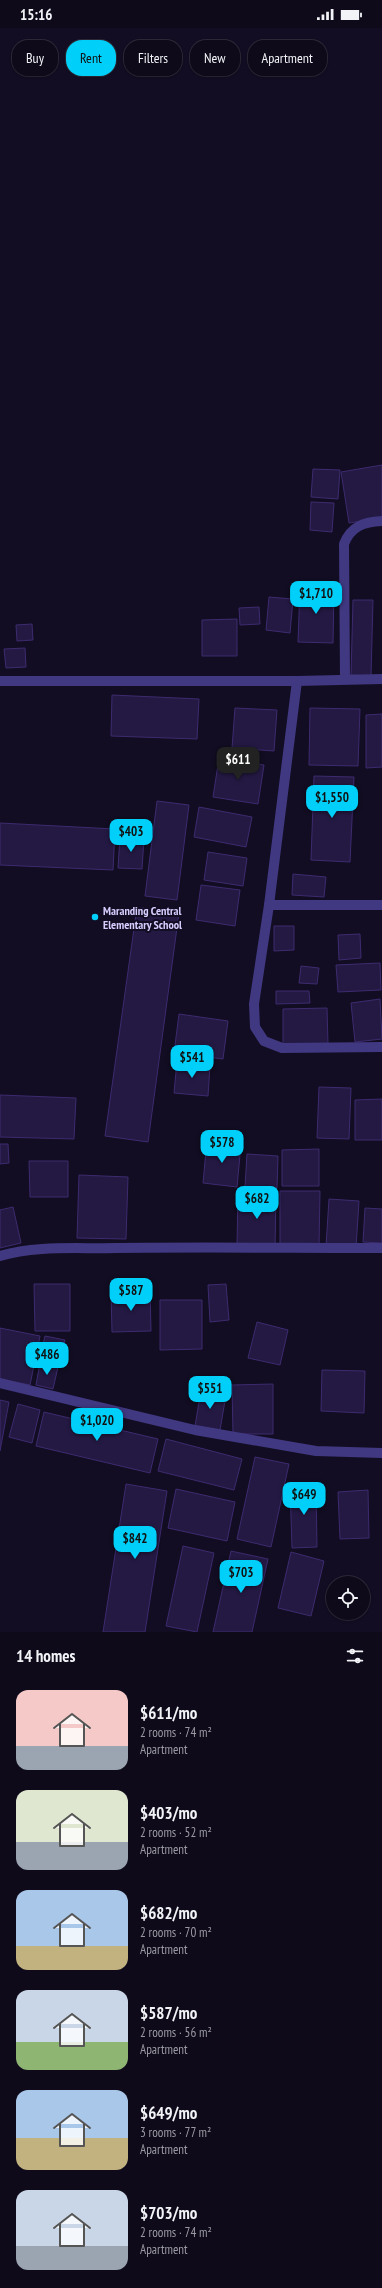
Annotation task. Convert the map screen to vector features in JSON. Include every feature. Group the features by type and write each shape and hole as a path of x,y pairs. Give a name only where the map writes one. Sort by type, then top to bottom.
{"street":[{"path":"345,679 344,544 348,533 356,527 382,520"},
{"path":"0,681 297,681 382,678"},
{"path":"297,681 269,905 254,1004 255,1027 264,1041 282,1048 382,1048"},
{"path":"269,905 382,905"},
{"path":"0,1256 10,1253 58,1249 382,1248"},
{"path":"0,1383 195,1430 316,1452 382,1453"}],"building":[{"path":"382,465 382,518 349,523 341,472"},
{"path":"313,469 340,470 338,499 311,497"},
{"path":"311,502 334,503 332,532 310,530"},
{"path":"300,587 334,589 333,643 298,642"},
{"path":"269,597 293,599 290,633 266,630"},
{"path":"353,600 373,600 371,676 351,675"},
{"path":"259,607 260,624 240,625 239,608"},
{"path":"237,619 237,656 202,656 202,620"},
{"path":"32,624 33,640 17,641 16,625"},
{"path":"25,648 26,667 6,668 4,649"},
{"path":"112,695 199,699 197,739 111,736"},
{"path":"235,708 277,710 274,751 232,748"},
{"path":"310,708 360,709 358,766 309,765"},
{"path":"382,714 382,767 366,768 366,715"},
{"path":"219,758 264,765 258,804 213,797"},
{"path":"314,776 354,777 350,862 311,860"},
{"path":"157,801 189,805 177,900 145,896"},
{"path":"199,807 252,817 246,847 194,837"},
{"path":"0,823 115,829 113,870 0,865"},
{"path":"120,836 144,838 142,869 118,868"},
{"path":"208,852 247,858 243,886 204,880"},
{"path":"293,874 326,877 324,897 292,895"},
{"path":"201,885 240,890 235,926 196,920"},
{"path":"137,907 179,913 148,1142 105,1136"},
{"path":"274,926 294,926 294,950 274,951"},
{"path":"360,934 361,958 339,960 338,935"},
{"path":"380,963 381,990 338,992 336,965"},
{"path":"301,966 319,968 317,984 299,983"},
{"path":"276,991 309,991 310,1003 276,1004"},
{"path":"380,999 382,1039 355,1042 351,1003"},
{"path":"327,1008 328,1044 283,1045 283,1009"},
{"path":"179,1014 228,1021 223,1059 174,1053"},
{"path":"177,1061 210,1065 208,1096 174,1093"},
{"path":"319,1087 351,1088 349,1139 317,1138"},
{"path":"0,1095 76,1098 74,1139 0,1137"},
{"path":"382,1099 382,1140 355,1140 355,1100"},
{"path":"207,1140 241,1144 237,1187 203,1183"},
{"path":"0,1144 8,1144 9,1163 0,1164"},
{"path":"319,1149 319,1186 282,1186 282,1150"},
{"path":"247,1154 278,1156 277,1188 245,1187"},
{"path":"29,1161 68,1161 68,1197 30,1197"},
{"path":"79,1175 128,1177 126,1239 77,1238"},
{"path":"280,1191 320,1191 319,1246 280,1246"},
{"path":"238,1193 276,1193 275,1248 237,1247"},
{"path":"329,1199 359,1201 356,1248 326,1246"},
{"path":"13,1207 21,1243 0,1248 0,1210"},
{"path":"365,1208 382,1209 382,1243 363,1242"},
{"path":"34,1284 70,1284 70,1331 35,1331"},
{"path":"226,1284 229,1320 210,1322 208,1285"},
{"path":"150,1291 151,1331 112,1332 111,1292"},
{"path":"160,1300 202,1300 202,1349 160,1350"},
{"path":"257,1322 288,1330 280,1365 248,1358"},
{"path":"0,1328 40,1336 30,1385 0,1379"},
{"path":"45,1336 65,1340 60,1361 40,1357"},
{"path":"40,1363 58,1367 53,1389 36,1385"},
{"path":"322,1370 365,1371 364,1413 321,1411"},
{"path":"273,1384 273,1434 233,1434 232,1385"},
{"path":"201,1390 226,1395 220,1430 195,1426"},
{"path":"0,1400 9,1402 0,1451"},
{"path":"18,1404 40,1410 32,1443 9,1437"},
{"path":"44,1412 158,1439 150,1473 36,1446"},
{"path":"166,1439 242,1459 234,1490 158,1471"},
{"path":"255,1457 289,1464 271,1547 237,1539"},
{"path":"126,1484 167,1491 145,1632 103,1632"},
{"path":"316,1485 317,1547 292,1548 290,1486"},
{"path":"176,1489 235,1502 227,1541 168,1528"},
{"path":"368,1490 369,1538 340,1539 338,1492"},
{"path":"183,1546 214,1553 197,1632 166,1626"},
{"path":"231,1551 268,1559 252,1632 213,1632"},
{"path":"291,1552 324,1561 311,1616 278,1608"}],"place":[{"name":"Maranding Central Elementary School","path":"95,917"}]}
